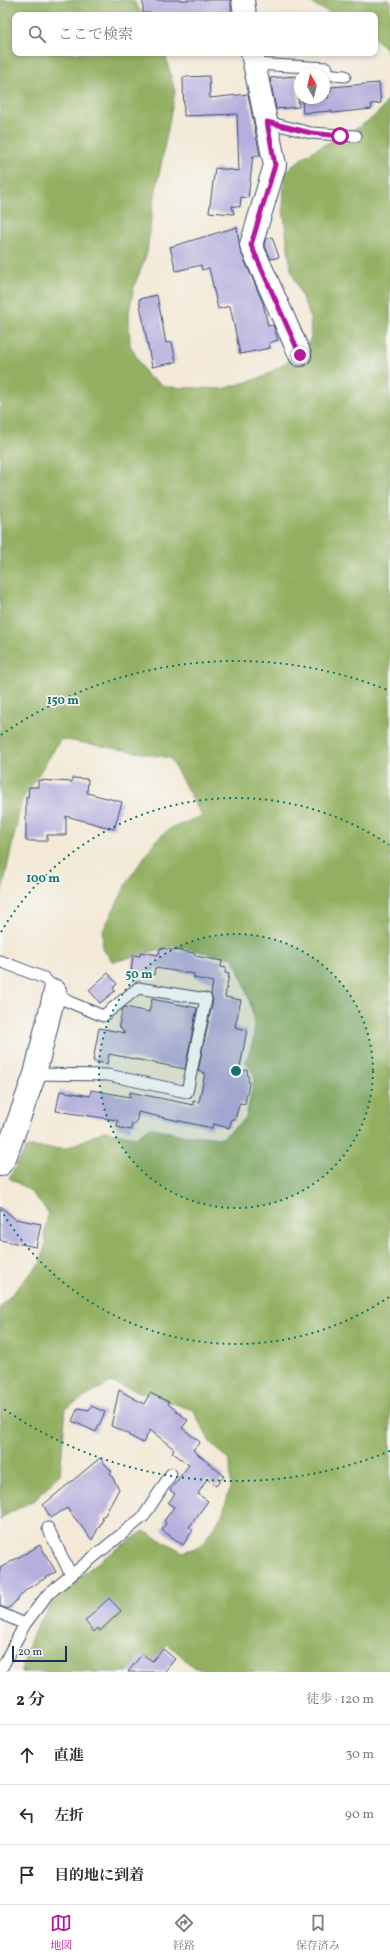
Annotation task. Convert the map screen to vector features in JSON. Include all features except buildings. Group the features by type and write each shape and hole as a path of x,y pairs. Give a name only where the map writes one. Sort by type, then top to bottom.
{"street":[{"path":"243,0 245,12"},
{"path":"255,62 275,165 251,245 300,355"},
{"path":"0,1165 4,1158 35,1074 55,991"}],"lane":[{"path":"255,62 296,68"},
{"path":"330,73 345,76"},
{"path":"267,122 311,133 356,136"},
{"path":"0,961 44,978 55,991 67,1001 103,1016 138,988 206,999 186,1092 108,1075 35,1074"},
{"path":"0,1671 25,1624 48,1594 144,1516 171,1474"},
{"path":"48,1528 71,1575"},
{"path":"0,1613 25,1624"}],"green space":[{"path":"0,0 133,0 141,12 12,12 12,56 166,56 175,92 153,206 147,253 134,287 129,312 130,345 147,376 166,387 223,389 263,377 303,352 311,338 310,317 291,270 283,209 284,173 308,154 354,130 375,116 390,96 390,1672 207,1672 193,1667 168,1644 142,1672 21,1672 30,1641 41,1620 65,1590 112,1552 144,1531 183,1552 201,1546 222,1515 231,1485 230,1462 210,1442 193,1410 111,1382 66,1408 60,1474 36,1499 4,1516 0,1521 0,1307 41,1262 46,1241 44,1236 48,1212 29,1190 9,1178 27,1147 65,1149 104,1131 136,1137 150,1127 177,1134 222,1138 246,1118 255,1076 246,1062 252,1045 254,1026 248,996 233,958 172,946 113,962 102,948 103,931 129,879 156,840 171,828 202,816 170,758 61,739 22,800 0,900"},
{"path":"308,0 390,0 390,55 378,41 378,12 329,12 316,6"}],"route":[{"path":"300,355 251,245 275,165 267,122 311,133 340,136"}]}
